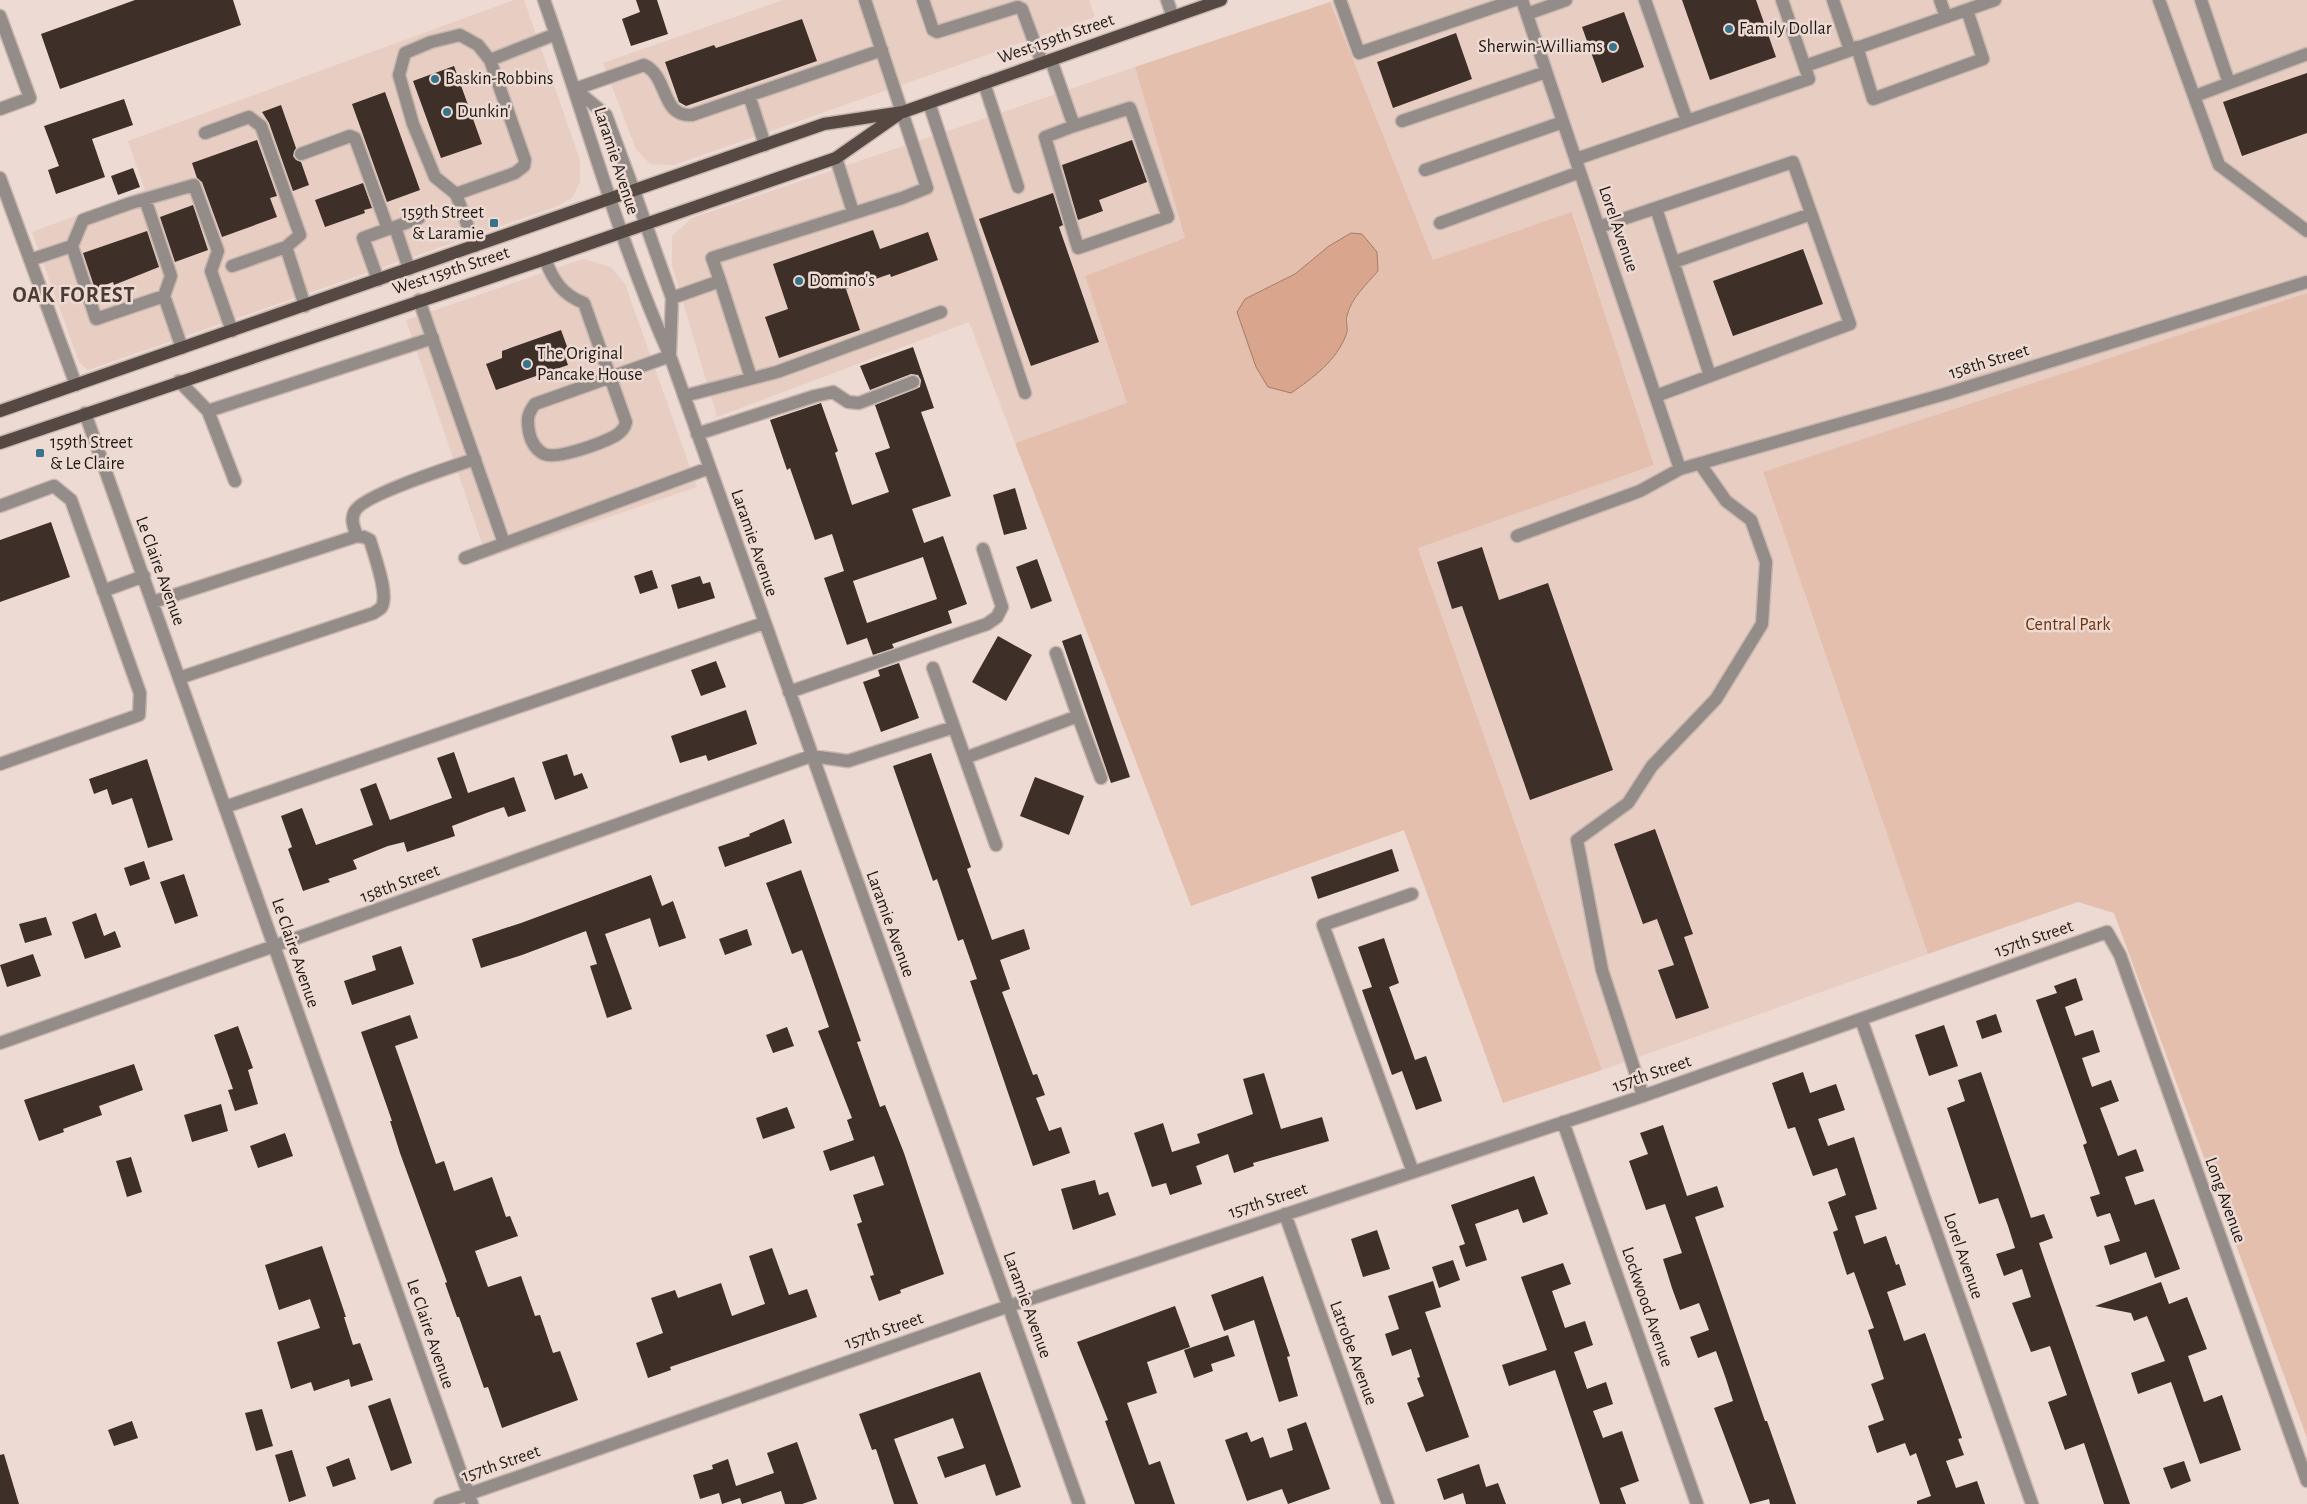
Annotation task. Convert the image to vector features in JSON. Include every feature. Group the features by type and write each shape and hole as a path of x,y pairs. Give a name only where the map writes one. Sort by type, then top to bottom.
{"main road":[{"name":"West 159th Street","path":"0,411 824,124 903,112 1221,0"},
{"name":"West 159th Street","path":"0,443 545,259 836,158 903,112"}],"street":[{"name":"Laramie Avenue","path":"544,0 621,232 648,307 670,356 1079,1504"},
{"path":"752,378 712,258 902,198 927,188 865,0"},
{"path":"923,0 933,30 937,32 1018,7 1022,9 1074,126"},
{"path":"1167,0 1173,17"},
{"path":"1340,0 1359,53 1515,0"},
{"name":"Lorel Avenue","path":"1522,0 1680,469"},
{"path":"1526,14 1566,0"},
{"path":"1645,0 1687,121"},
{"path":"1576,159 1809,79 1782,0"},
{"path":"1833,0 1873,99 1983,59 1967,10"},
{"path":"1940,0 1946,17"},
{"path":"1805,66 1995,0"},
{"path":"2159,0 2220,164 2307,231"},
{"path":"2201,0 2229,83"},
{"path":"0,16 30,98 0,109"},
{"path":"490,60 556,34"},
{"path":"456,194 515,173 524,166 524,154 490,60 478,45 460,35 431,42 405,53 399,75 413,124 435,177 456,194 475,246"},
{"path":"575,89 644,65 652,68 674,110 682,116 692,115 882,50"},
{"path":"2194,96 2307,54"},
{"path":"1402,121 1546,72"},
{"path":"984,83 1018,187"},
{"name":"Laramie Avenue","path":"575,89 606,115 646,224 672,298 670,356"},
{"path":"749,95 765,145"},
{"path":"929,103 1025,393"},
{"path":"1130,108 1168,217 1078,248 1045,137 1074,126 1130,108"},
{"path":"205,133 249,118 261,126 300,235 286,247 232,266"},
{"path":"1425,170 1563,122"},
{"path":"301,154 350,136 355,138 409,269"},
{"path":"836,158 853,212"},
{"path":"1599,227 1793,162 1850,324 1656,396"},
{"path":"1440,224 1580,172"},
{"path":"0,178 4,204 30,260 76,385"},
{"path":"164,296 96,319 72,246 83,220 194,185 218,251 211,270 232,331"},
{"path":"145,199 171,276 164,296 182,348"},
{"path":"1656,208 1710,376"},
{"path":"1674,262 1811,214"},
{"path":"378,280 363,238 419,218"},
{"path":"30,260 72,246"},
{"path":"286,247 305,306"},
{"path":"545,259 552,278 564,292 573,299 584,303 610,377 626,422 625,427 616,436 563,455 545,455 537,449 532,441 527,421 528,412 535,404 610,377 670,356"},
{"path":"672,298 720,281"},
{"name":"158th Street","path":"1517,536 1640,491 1680,469 1955,391 2307,282"},
{"path":"419,300 504,543"},
{"path":"684,396 778,372 941,312"},
{"path":"208,411 433,338"},
{"path":"179,381 208,411 235,481"},
{"path":"697,434 815,396 833,392 848,402 859,403 913,382"},
{"name":"Le Claire Avenue","path":"85,413 470,1499"},
{"path":"357,536 352,518 356,508 375,496 474,459"},
{"path":"1643,1096 1602,970 1577,840 1628,803 1652,766 1716,699 1762,624 1766,562 1750,520 1726,501 1700,464"},
{"path":"465,558 709,468"},
{"path":"0,506 54,486 71,500 140,693 139,715 0,764"},
{"path":"153,602 357,536 364,536 370,540 384,590 381,609 374,613 180,678"},
{"path":"789,692 987,624 997,617 1002,607 984,549"},
{"path":"103,591 144,576"},
{"path":"225,808 764,623"},
{"path":"1056,653 1101,778"},
{"path":"933,668 996,845"},
{"path":"965,758 1078,716"},
{"path":"811,756 848,761 954,726"},
{"name":"158th Street","path":"0,1043 811,756"},
{"path":"1412,894 1323,925 1414,1172"},
{"name":"157th Street","path":"440,1504 470,1499 1009,1306 1643,1096 2106,932"},
{"name":"Long Avenue","path":"2106,932 2120,955 2307,1482"},
{"name":"Lorel Avenue","path":"1861,1019 2032,1504"},
{"name":"Lockwood Avenue","path":"1563,1122 1698,1504"},
{"name":"Latrobe Avenue","path":"1285,1214 1388,1504"}],"shaded area":[{"path":"514,0 524,0 580,160 580,182 572,198 558,206 88,370 79,362 32,232 145,190 128,141"},
{"path":"783,0 1089,0 1095,17 674,165 650,164 636,149 603,63"},
{"path":"1336,0 2307,0 2307,293 1763,473 1928,954 1602,1070 1418,547 1654,465 1573,213 1433,260 1330,2"},
{"path":"1135,67 1185,238 1085,276 1128,403 1015,443 969,322 717,417 672,265 672,236 692,218"},
{"path":"1351,233 1362,234 1377,252 1378,271 1360,292 1349,309 1347,333 1342,344 1323,368 1291,393 1268,387 1256,367 1237,312 1245,299 1295,274 1329,246"},
{"path":"583,259 611,267 625,284 697,487 487,558 406,320"}],"green space":[{"path":"1330,2 1433,260 1572,212 1654,465 1418,548 1602,1070 1503,1103 1404,830 1191,906 1015,443 1127,403 1085,276 1185,238 1135,67","holes":["1351,233 1362,234 1378,271 1359,292 1351,306 1348,313 1347,333 1245,299 1295,274 1329,246"]},
{"name":"Central Park","path":"2307,293 2307,1438 2114,913 2078,902 1928,954 1763,472"}],"building":[{"path":"135,0 233,0 241,25 60,89 41,34"},
{"path":"636,0 657,0 668,34 631,46 622,19 640,12"},
{"name":"Family Dollar","path":"1682,0 1756,0 1776,57 1710,80"},
{"name":"Sherwin-Williams","path":"1624,12 1644,67 1602,83 1582,27"},
{"path":"802,19 817,61 686,106 679,102 665,62 714,45 716,48"},
{"path":"1456,33 1472,79 1393,108 1377,62"},
{"name":"Dunkin'","path":"454,66 482,144 441,158 413,81"},
{"path":"2307,73 2307,133 2242,156 2223,102"},
{"path":"385,92 420,190 387,202 352,104"},
{"path":"124,99 133,125 92,139 105,177 56,194 48,170 59,166 44,126"},
{"path":"281,105 296,148 293,156 301,162 309,185 293,191 269,123 262,112"},
{"path":"257,140 277,196 270,198 277,217 222,237 202,182 197,178 192,163"},
{"path":"1132,140 1147,182 1099,200 1103,211 1078,220 1062,165"},
{"path":"133,168 140,187 118,195 111,176"},
{"path":"363,183 372,208 364,210 365,213 325,227 315,200"},
{"path":"1053,193 1063,225 1059,227 1099,342 1031,366 979,219"},
{"path":"193,205 208,250 175,262 160,217"},
{"path":"873,230 880,249 928,232 938,260 891,277 890,274 846,289 860,330 779,358 765,317 788,309 773,264"},
{"path":"147,231 159,267 114,285 113,282 95,289 83,253"},
{"path":"1803,249 1823,304 1733,336 1713,281"},
{"name":"The Original Pancake House","path":"561,330 569,352 564,354 568,365 496,390 486,364 502,358 502,351"},
{"path":"913,347 934,408 921,412 951,496 912,509 924,543 943,536 967,604 948,611 952,623 892,644 894,648 873,655 867,638 847,645 824,578 844,571 832,534 815,540 790,468 787,470 770,420 821,403 838,451 835,453 852,505 889,492 875,453 890,448 875,405 920,387 921,380 918,375 911,374 870,390 860,366","holes":["923,557 937,599 867,623 853,581"]},
{"path":"1015,488 1027,529 1004,535 993,495"},
{"path":"51,522 70,577 0,602 0,540"},
{"path":"1482,547 1499,600 1548,583 1613,770 1530,800 1462,606 1452,609 1437,562"},
{"path":"1037,559 1052,601 1031,609 1016,567"},
{"path":"652,570 658,588 640,594 634,576"},
{"path":"700,576 703,584 710,582 715,598 678,609 671,585"},
{"path":"1081,634 1130,777 1111,783 1062,641"},
{"path":"998,636 1032,655 1006,701 972,682"},
{"path":"716,661 726,687 701,696 691,670"},
{"path":"899,663 919,718 881,732 863,682 880,676 878,670"},
{"path":"746,710 757,744 708,761 706,755 680,763 671,736"},
{"path":"454,752 468,793 514,777 526,811 508,817 504,807 489,812 452,826 455,836 407,852 404,842 388,846 353,860 357,869 328,879 330,882 303,891 288,849 292,847 281,816 302,808 316,845 373,825 360,789 376,783 390,820 452,798 437,758"},
{"path":"931,753 971,867 967,869 992,940 1024,929 1030,949 1000,960 1010,989 1002,992 1033,1075 1037,1074 1045,1095 1036,1098 1049,1131 1061,1127 1070,1153 1033,1166 970,981 977,979 963,939 958,941 937,879 933,881 893,766"},
{"path":"567,754 574,776 582,773 588,788 555,800 542,762"},
{"path":"147,759 173,840 148,848 132,798 112,805 107,789 94,794 89,779"},
{"path":"1035,777 1084,796 1069,835 1020,816"},
{"path":"784,819 792,843 725,867 718,847 750,836 749,834"},
{"path":"1655,829 1693,934 1684,937 1709,1008 1676,1019 1658,970 1674,965 1657,919 1643,924 1614,844"},
{"path":"1392,849 1399,871 1318,899 1311,877"},
{"path":"144,861 150,879 130,886 124,868"},
{"path":"801,870 861,1041 857,1042 880,1107 885,1105 904,1153 944,1274 900,1290 901,1293 879,1301 870,1276 874,1275 857,1224 862,1222 853,1195 884,1185 874,1156 830,1171 823,1151 854,1140 847,1120 852,1118 818,1031 829,1027 802,950 792,954 766,883"},
{"path":"184,874 198,916 175,924 160,882"},
{"path":"651,875 662,906 673,901 686,938 659,947 650,918 605,934 632,1009 607,1018 590,966 597,964 586,931 481,968 472,939"},
{"path":"96,913 104,936 115,931 121,947 85,959 72,922"},
{"path":"46,917 52,935 25,943 19,924"},
{"path":"747,929 752,945 725,955 719,939"},
{"path":"1384,938 1399,983 1389,987 1415,1060 1426,1056 1442,1101 1416,1110 1402,1071 1392,1075 1362,990 1372,987 1358,947"},
{"path":"401,946 414,984 352,1005 344,981 376,970 372,956"},
{"path":"33,954 41,976 7,987 0,965"},
{"path":"2076,978 2083,1000 2065,1007 2075,1036 2093,1030 2100,1052 2082,1058 2092,1087 2111,1080 2119,1101 2100,1108 2118,1156 2136,1149 2144,1171 2125,1177 2135,1205 2154,1199 2180,1269 2155,1278 2146,1252 2110,1265 2104,1246 2120,1241 2110,1213 2097,1217 2090,1197 2100,1194 2083,1145 2087,1143 2036,1000 2057,993 2054,986"},
{"path":"1996,1014 2002,1032 1982,1039 1976,1021"},
{"path":"410,1015 418,1038 395,1046 436,1164 444,1161 454,1191 492,1177 506,1217 510,1216 518,1236 475,1251 488,1287 521,1276 535,1316 540,1315 553,1353 560,1351 578,1400 502,1428 488,1387 484,1388 459,1317 457,1317 445,1283 447,1282 400,1153 390,1121 392,1121 361,1032"},
{"path":"1944,1025 1958,1066 1929,1076 1915,1035"},
{"path":"238,1026 253,1068 248,1070 258,1104 235,1111 228,1090 233,1089 214,1035"},
{"path":"787,1027 794,1046 773,1053 766,1035"},
{"path":"134,1064 143,1090 99,1106 102,1115 63,1129 64,1132 39,1141 24,1100"},
{"path":"1803,1072 1810,1093 1836,1084 1845,1110 1818,1119 1828,1146 1854,1137 1877,1209 1855,1216 1864,1244 1886,1236 1896,1265 1899,1264 1906,1285 1887,1292 1904,1341 1925,1333 1962,1438 1958,1439 1964,1455 1946,1461 1956,1488 1977,1481 1985,1504 1917,1504 1917,1501 1931,1496 1916,1453 1910,1456 1905,1443 1877,1453 1868,1426 1884,1420 1871,1384 1884,1379 1868,1330 1874,1328 1854,1272 1847,1275 1833,1232 1838,1230 1828,1202 1846,1195 1837,1168 1813,1176 1795,1127 1788,1129 1772,1083"},
{"path":"1981,1072 2031,1218 2044,1214 2053,1238 2039,1243 2130,1504 2104,1504 2084,1443 2065,1450 2048,1402 2067,1395 2050,1346 2031,1352 2012,1303 2031,1297 2022,1269 2004,1276 1996,1254 2015,1248 2008,1226 1998,1198 1979,1204 1947,1108 1965,1101 1958,1080"},
{"path":"1264,1073 1281,1129 1322,1117 1329,1141 1253,1163 1254,1166 1234,1173 1228,1154 1196,1166 1202,1184 1170,1195 1166,1183 1152,1187 1134,1133 1163,1123 1172,1152 1200,1143 1197,1134 1253,1114 1243,1079"},
{"path":"221,1104 228,1131 192,1142 184,1115"},
{"path":"787,1107 795,1128 763,1139 756,1118"},
{"path":"1663,1125 1687,1196 1717,1186 1724,1207 1695,1217 1765,1421 1767,1421 1796,1504 1770,1504 1769,1499 1750,1504 1714,1408 1733,1401 1726,1379 1716,1351 1698,1358 1690,1337 1709,1330 1699,1303 1680,1310 1672,1288 1663,1259 1682,1253 1665,1204 1646,1210 1629,1161 1648,1154 1640,1133"},
{"path":"285,1133 293,1156 258,1168 250,1146"},
{"path":"131,1157 142,1192 127,1197 116,1161"},
{"path":"1534,1176 1548,1214 1523,1223 1518,1209 1475,1224 1487,1260 1466,1267 1459,1246 1465,1244 1451,1205"},
{"path":"1095,1180 1099,1195 1108,1192 1116,1215 1073,1230 1061,1189"},
{"path":"1377,1230 1390,1269 1363,1277 1351,1239"},
{"path":"322,1246 346,1317 344,1317 353,1345 360,1343 373,1380 351,1387 349,1379 314,1391 311,1382 291,1389 277,1342 320,1328 310,1299 279,1310 265,1265"},
{"path":"772,1248 789,1295 807,1289 817,1317 670,1367 671,1370 648,1378 636,1343 663,1333 651,1298 675,1290 678,1298 721,1283 732,1316 765,1304 749,1256"},
{"path":"1453,1260 1460,1280 1439,1288 1432,1267"},
{"path":"1563,1263 1571,1284 1552,1291 1565,1328 1585,1321 1593,1345 1574,1352 1587,1389 1606,1382 1613,1404 1593,1411 1603,1438 1622,1431 1639,1481 1620,1488 1626,1504 1600,1504 1555,1370 1509,1386 1502,1365 1547,1350 1521,1277"},
{"path":"1263,1276 1290,1356 1287,1357 1298,1396 1279,1402 1254,1320 1224,1331 1211,1295"},
{"path":"1433,1281 1441,1307 1425,1312 1469,1437 1426,1452 1407,1403 1424,1396 1417,1378 1420,1377 1411,1349 1392,1356 1385,1334 1399,1329 1388,1296"},
{"path":"2161,1282 2169,1304 2187,1297 2207,1349 2188,1356 2204,1402 2222,1395 2241,1450 2200,1464 2171,1382 2138,1394 2131,1373 2165,1361 2147,1316 2134,1321 2131,1313 2095,1306"},
{"path":"1175,1306 1190,1347 1147,1362 1157,1393 1127,1403 1149,1465 1160,1461 1175,1504 1135,1504 1105,1421 1108,1420 1077,1342"},
{"path":"1228,1335 1235,1356 1211,1364 1213,1371 1194,1378 1184,1350"},
{"path":"980,1372 1021,1487 996,1496 985,1464 945,1478 937,1457 964,1448 953,1418 894,1439 918,1504 894,1504 876,1449 872,1450 859,1414"},
{"path":"390,1398 412,1463 391,1471 368,1406"},
{"path":"262,1409 273,1446 256,1451 245,1413"},
{"path":"132,1421 138,1438 114,1446 108,1430"},
{"path":"1306,1422 1330,1489 1288,1504 1282,1489 1247,1501 1225,1440 1247,1432 1251,1442 1263,1437 1270,1458 1293,1450 1287,1429"},
{"path":"797,1442 817,1499 802,1504 785,1504 781,1491 742,1504 740,1498 722,1504 719,1493 700,1499 693,1475 713,1469 712,1465 728,1459 736,1486 774,1473 767,1453"},
{"path":"292,1450 306,1496 289,1502 275,1455"},
{"path":"4,1454 19,1504 0,1504 0,1455"},
{"path":"349,1458 356,1479 333,1487 326,1467"},
{"path":"2184,1461 2191,1481 2171,1489 2163,1468"},
{"path":"1479,1464 1486,1487 1498,1483 1506,1504 1466,1504 1463,1493 1444,1500 1437,1479"}],"place":[{"name":"Family Dollar","path":"1729,29"},
{"name":"Sherwin-Williams","path":"1613,47"},
{"name":"Baskin-Robbins","path":"435,79"},
{"name":"Dunkin'","path":"447,112"},
{"name":"159th Street & Laramie","path":"494,223"},
{"name":"Domino's","path":"799,281"},
{"name":"The Original Pancake House","path":"527,364"},
{"name":"159th Street & Le Claire","path":"40,453"}],"district":[{"name":"OAK FOREST","path":"74,295"}]}
